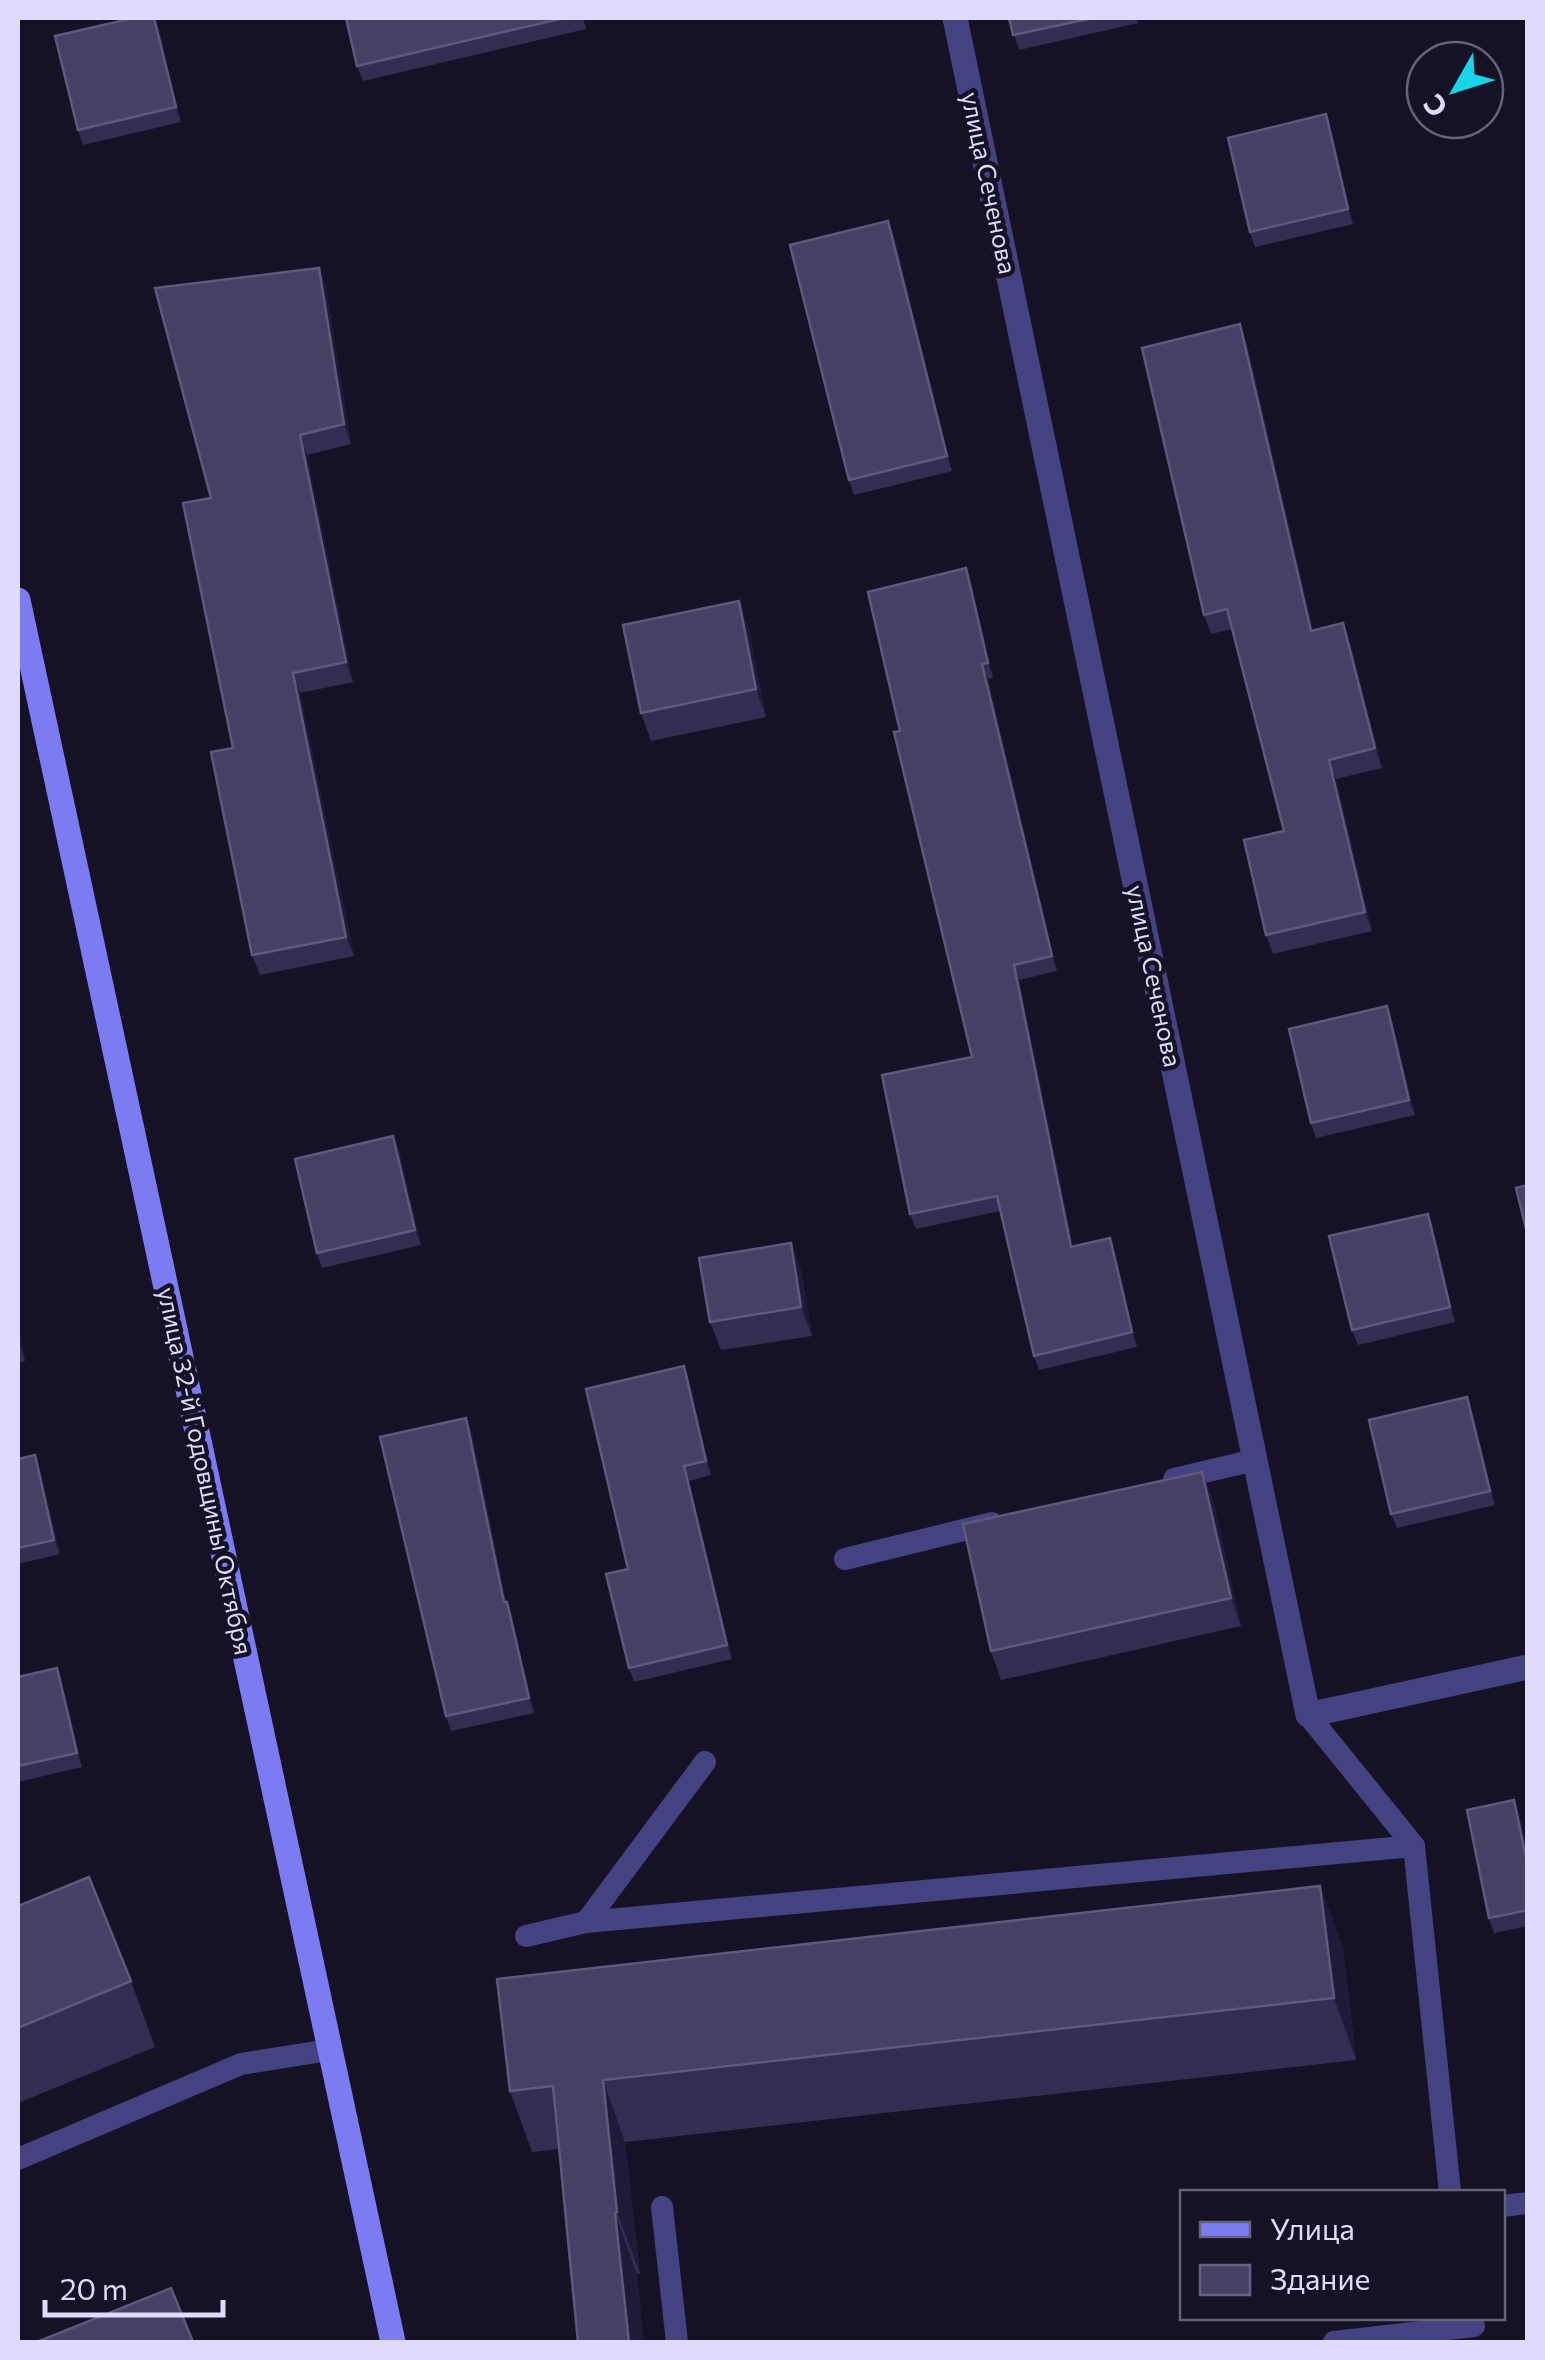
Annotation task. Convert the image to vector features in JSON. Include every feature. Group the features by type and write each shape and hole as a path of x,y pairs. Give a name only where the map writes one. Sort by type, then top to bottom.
{"main road":[{"name":"улица 32-й Годовщины Октября","path":"18,600 393,2342"}],"street":[{"name":"улица Сеченова","path":"955,18 1308,1715"},
{"path":"1308,1715 1528,1668"}],"lane":[{"path":"1143,1487 1255,1460"},
{"path":"845,1559 1013,1518"},
{"path":"1308,1715 1414,1846 1450,2190"},
{"path":"586,1922 705,1762"},
{"path":"526,1936 586,1922 1414,1846"},
{"path":"18,2159 241,2064 329,2050"},
{"path":"662,2208 677,2342"},
{"path":"1334,2342 1475,2329"}],"building":[{"path":"134,18 154,18 176,107 78,130 55,36"},
{"path":"346,18 564,18 357,66"},
{"path":"1009,18 1093,18 1013,35"},
{"path":"1326,114 1348,209 1250,232 1228,138"},
{"path":"888,221 947,456 849,480 790,245"},
{"path":"319,268 344,424 300,435 346,662 293,673 346,937 252,955 211,752 233,748 183,503 211,498 155,288"},
{"path":"1240,324 1311,631 1343,623 1375,748 1329,760 1365,912 1266,935 1244,840 1284,831 1227,609 1204,615 1142,348"},
{"path":"966,568 988,663 982,664 1052,956 1014,965 1071,1247 1110,1238 1132,1332 1034,1356 997,1196 910,1214 882,1075 972,1057 894,732 900,731 868,592"},
{"path":"739,601 756,689 641,713 623,625"},
{"path":"1387,1006 1409,1100 1311,1123 1289,1029"},
{"path":"393,1136 415,1230 317,1253 295,1159"},
{"path":"1528,1185 1528,1237 1516,1188"},
{"path":"1428,1214 1450,1307 1352,1330 1329,1236"},
{"path":"791,1243 801,1307 710,1322 699,1258"},
{"path":"684,1366 706,1461 684,1466 727,1645 629,1668 606,1574 628,1569 586,1389"},
{"path":"1467,1397 1490,1491 1391,1514 1369,1420"},
{"path":"466,1418 504,1602 529,1698 446,1716 380,1437"},
{"path":"35,1455 54,1540 18,1548 18,1459"},
{"path":"1202,1472 1231,1598 991,1651 963,1524"},
{"path":"57,1668 77,1753 18,1766 18,1677"},
{"path":"1514,1800 1528,1867 1528,1910 1489,1918 1467,1810"},
{"path":"89,1877 131,1981 18,2028 18,1906"},
{"path":"1320,1886 1334,1998 603,2080 629,2342 578,2342 553,2086 510,2091 497,1979"},
{"path":"171,2288 193,2342 37,2342"}]}
